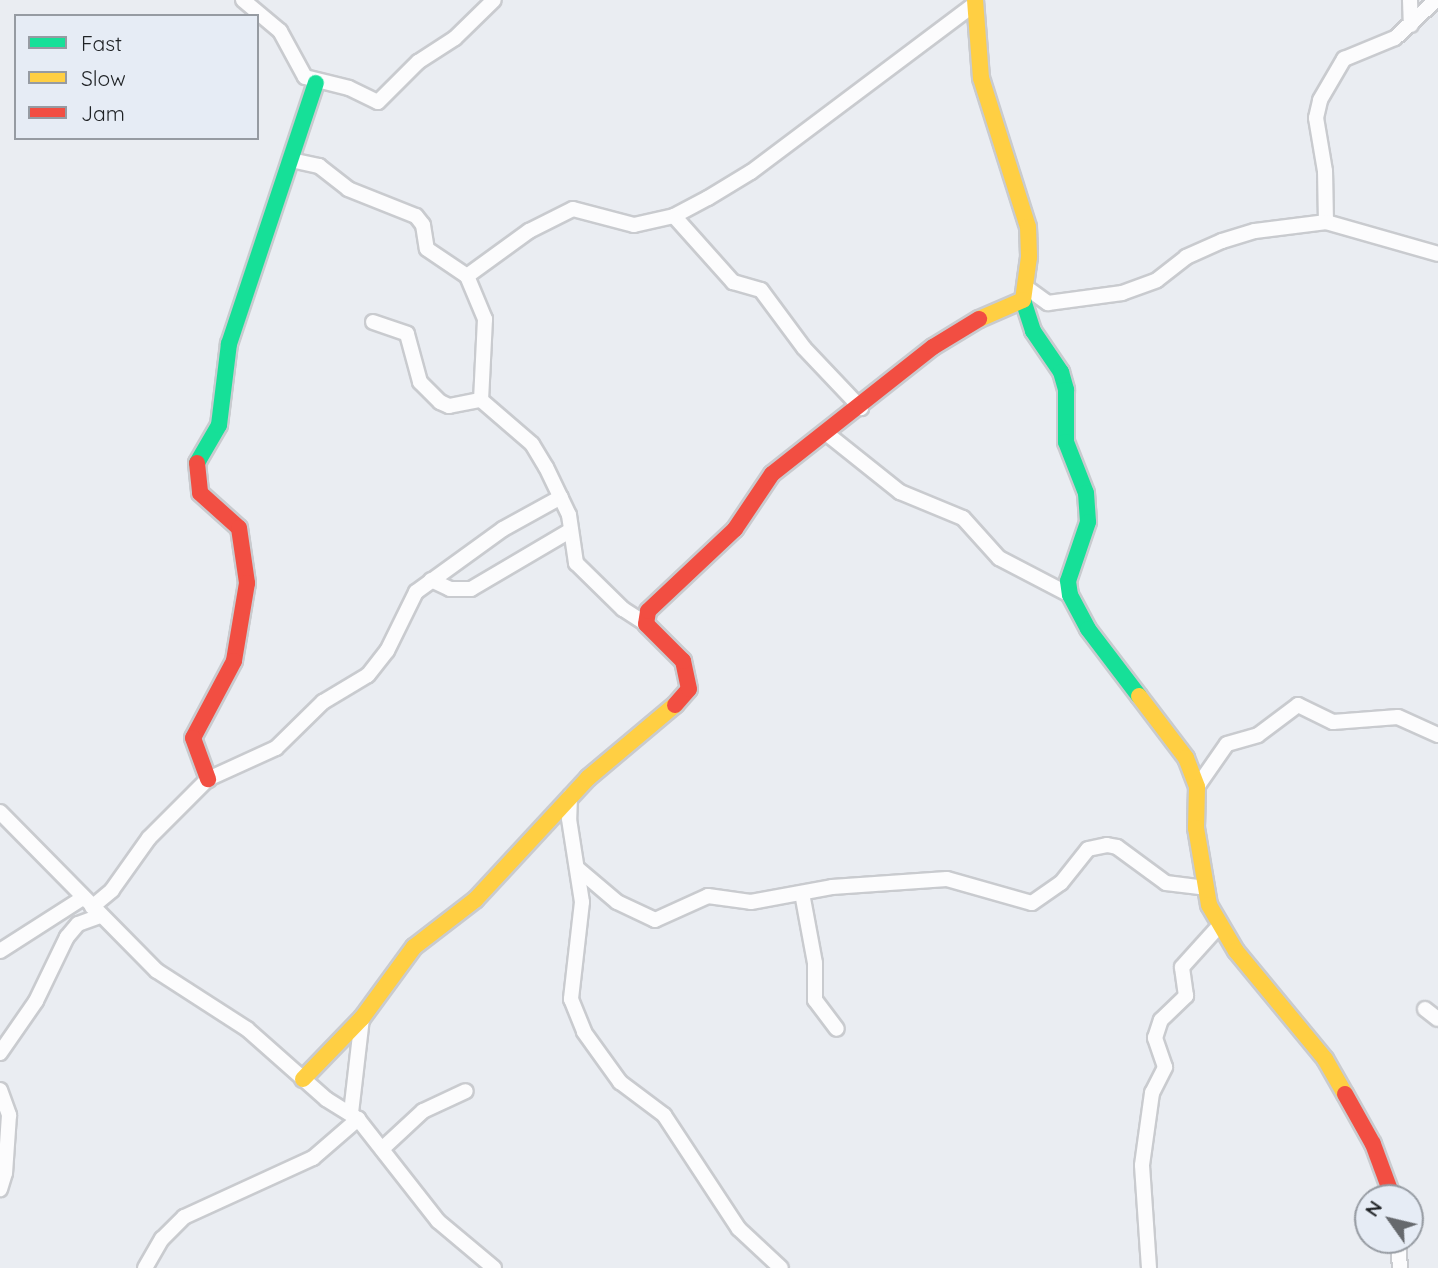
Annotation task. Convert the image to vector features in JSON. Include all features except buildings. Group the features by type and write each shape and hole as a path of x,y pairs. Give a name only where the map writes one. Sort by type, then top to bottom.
{"street":[{"path":"243,0 280,31 295,66 316,83 349,88 378,102 418,62 443,48 494,0"},
{"path":"1410,0 1411,25"},
{"path":"1326,222 1325,172 1316,118 1320,100 1344,59 1378,48 1411,25 1436,0"},
{"path":"467,276 529,232 573,209 634,225 674,216 751,172 975,2"},
{"path":"975,2 981,78 1028,227 1025,294 1033,331 1060,372 1066,390 1066,442 1086,493 1088,522 1068,581 1070,595 1088,629 1173,739 1197,787 1196,828 1204,888 1219,926 1325,1059 1373,1144 1388,1184"},
{"path":"208,779 193,738 234,661 247,583 239,528 200,493 197,458 219,425 229,344 316,83"},
{"path":"290,160 319,166 348,189 416,216 423,225 427,249 467,276 485,319 481,400"},
{"path":"674,216 733,282 761,290 804,348 861,408"},
{"path":"646,624 648,611 656,600 723,541 772,474 861,408 933,347 968,324 1025,294 1048,303 1122,293 1157,280 1186,257 1222,241 1255,231 1326,222 1438,254"},
{"path":"373,322 407,334 420,382 440,402 449,406 481,400"},
{"path":"303,1079 362,1018 407,953 476,899 570,796 669,713 690,689 683,661 646,624 585,574 572,550 571,530 561,497 532,444 481,400"},
{"path":"826,433 900,492 963,518 999,558 1070,595"},
{"path":"0,1053 36,1001 67,937 92,907 112,890 149,838 208,779 276,748 323,702 368,675 387,651 416,592 503,529 561,497"},
{"path":"431,580 450,589 471,589 571,530"},
{"path":"1197,787 1227,744 1258,735 1298,705 1307,706 1333,722 1398,717 1438,735"},
{"path":"570,796 569,820 582,902 571,999 584,1032 620,1082 664,1115 739,1229 781,1268"},
{"path":"0,812 158,971 247,1029 303,1079 354,1116 438,1221 494,1268"},
{"path":"577,868 617,902 645,919 655,919 708,896 751,902 802,893 947,879 1032,903 1061,883 1088,849 1107,845 1118,847 1166,883 1204,888"},
{"path":"802,893 815,963 815,1000 837,1029"},
{"path":"0,951 92,907"},
{"path":"1149,1268 1142,1165 1152,1093 1165,1067 1155,1038 1161,1020 1186,996 1182,967 1219,926"},
{"path":"1425,1009 1438,1019"},
{"path":"145,1268 162,1239 184,1217 313,1158 354,1116 362,1018"},
{"path":"0,1090 9,1115 5,1173 0,1189"},
{"path":"382,1149 423,1111 466,1091"}],"traffic: fast":[{"path":"197,463 219,425 229,344 316,83"},
{"path":"1023,300 1033,331 1061,372 1066,390 1066,442 1086,493 1088,522 1068,581 1070,595 1088,629 1139,696"}],"traffic: slow":[{"path":"975,0 981,78 1028,227 1029,257 1023,300 979,319"},
{"path":"1139,696 1186,758 1197,787 1196,828 1209,905 1236,951 1325,1059 1345,1094"},
{"path":"303,1079 362,1018 414,947 476,899 588,778 675,705"}],"traffic: jam":[{"path":"675,705 689,689 683,661 646,624 648,611 735,529 772,474 933,347 979,319"},
{"path":"197,463 200,493 239,528 247,583 234,661 193,738 208,779"},
{"path":"1345,1094 1373,1144 1388,1184"}]}
